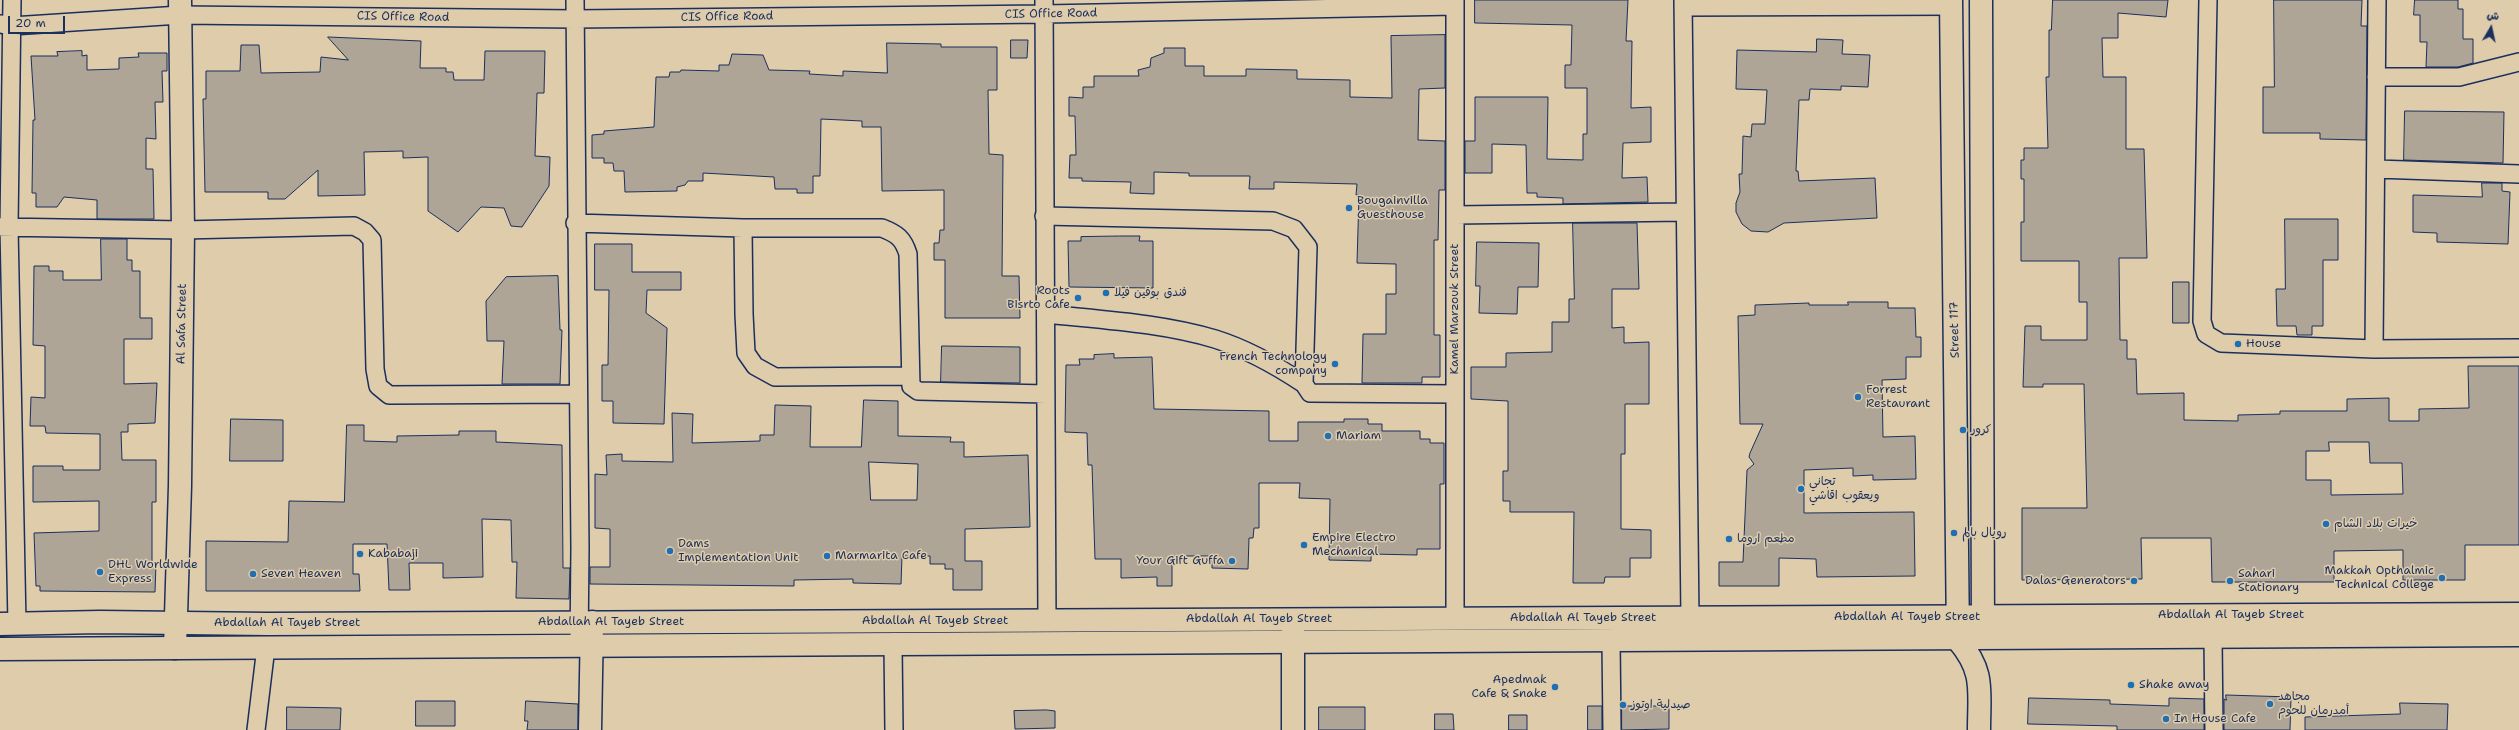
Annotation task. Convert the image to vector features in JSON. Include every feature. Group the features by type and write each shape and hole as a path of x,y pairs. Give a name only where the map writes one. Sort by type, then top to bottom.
{"main road":[{"path":"1979,730 1978,672 1971,645 1983,617 1981,0"},
{"name":"Street 117","path":"1952,3 1958,617 1971,645"},
{"name":"Al Safa Street","path":"175,648 183,230 180,7"},
{"name":"Abdallah Al Tayeb Street","path":"9,624 100,622 176,624 2519,614"},
{"path":"2342,615 2343,637"},
{"path":"1293,619 1293,730"},
{"path":"586,622 585,646 590,730"},
{"name":"Abdallah Al Tayeb Street","path":"0,649 1611,641 1971,645 2213,638 2519,635"}],"street":[{"path":"9,624 4,227 6,25 12,0"},
{"path":"575,0 575,223 578,394 586,622"},
{"path":"2208,0 2202,321 2206,334 2221,343 2374,349 2519,348"},
{"path":"2374,349 2377,169 2377,0"},
{"name":"CIS Office Road","path":"6,25 180,7 575,19 1044,7 1455,3"},
{"name":"Kamel Marzouk Street","path":"1455,3 1455,619"},
{"path":"1690,618 1684,212 1683,4 1952,3"},
{"path":"1044,7 1044,216 1047,314 1047,620"},
{"path":"2376,77 2459,77 2519,62"},
{"path":"2377,169 2519,174"},
{"path":"1455,215 1684,212"},
{"path":"1044,216 1273,221 1294,229 1308,247 1304,384"},
{"path":"575,223 743,228 882,228 897,234 904,243 908,254 911,386 918,391 1046,394"},
{"path":"4,227 183,230 354,226 366,232 372,240 375,369 378,386 390,395 578,394"},
{"path":"743,228 746,353 755,366 775,376 910,376"},
{"path":"1047,314 1157,326 1216,339 1276,365 1304,384 1310,393 1333,395 1455,394"},
{"path":"2213,638 2214,730"},
{"path":"1611,641 1612,730"},
{"path":"892,644 894,730"},
{"path":"256,730 266,647"}],"building":[{"path":"1475,0 1628,0 1626,41 1632,41 1631,108 1651,107 1651,142 1623,143 1622,178 1647,177 1648,202 1563,204 1563,198 1537,197 1537,193 1527,193 1526,145 1492,144 1492,173 1465,173 1465,141 1475,141 1475,97 1548,97 1547,159 1583,160 1583,134 1587,134 1587,88 1565,88 1565,65 1571,65 1572,25 1475,23"},
{"path":"2053,0 2168,0 2166,17 2118,13 2118,38 2102,38 2103,77 2126,77 2126,149 2144,149 2147,258 2119,258 2120,340 2127,340 2127,359 2136,359 2137,394 2184,393 2184,420 2238,421 2238,415 2280,414 2280,411 2347,411 2347,399 2389,398 2389,421 2419,421 2419,409 2469,408 2468,366 2519,366 2519,545 2465,545 2465,580 2403,580 2403,550 2334,551 2334,582 2212,582 2211,538 2141,538 2142,579 2022,580 2022,508 2087,508 2084,384 2043,384 2043,387 2023,387 2025,326 2041,326 2041,340 2087,340 2087,302 2079,302 2079,261 2021,261 2021,222 2024,222 2024,179 2021,179 2021,160 2024,160 2024,148 2048,148 2046,77 2049,77 2049,30 2051,30","holes":["2329,442 2369,442 2370,463 2402,463 2403,494 2331,495 2331,480 2306,480 2306,451 2329,451"]},
{"path":"2274,0 2362,0 2361,26 2367,26 2366,140 2320,139 2320,133 2263,133 2263,87 2274,87"},
{"path":"2415,0 2458,0 2458,9 2463,9 2463,39 2473,39 2473,63 2458,67 2426,67 2427,42 2420,42 2420,15 2414,15"},
{"path":"1445,35 1445,88 1419,89 1418,140 1445,141 1445,190 1439,190 1438,240 1434,240 1434,335 1440,335 1440,377 1422,377 1422,383 1362,383 1363,334 1386,334 1386,294 1396,294 1396,264 1357,263 1359,195 1356,195 1357,184 1274,182 1274,189 1249,189 1250,176 1189,176 1189,173 1154,172 1154,194 1130,193 1131,182 1082,181 1082,178 1069,178 1070,155 1076,155 1075,116 1069,116 1069,97 1083,98 1083,87 1094,87 1094,76 1139,76 1138,70 1150,67 1151,58 1164,53 1164,48 1185,48 1185,66 1204,66 1204,76 1246,76 1246,69 1297,70 1297,79 1350,80 1350,97 1392,98 1391,36"},
{"path":"328,37 421,41 420,68 446,68 446,72 453,72 454,80 484,80 485,51 545,51 544,93 537,93 535,156 550,157 549,186 522,227 511,226 504,208 481,207 458,232 428,211 428,157 403,158 403,151 364,152 365,195 318,196 318,170 285,199 268,199 268,192 205,192 203,99 206,99 206,71 240,71 241,45 259,45 261,73 320,72 321,57 348,60"},
{"path":"1817,39 1843,40 1842,54 1870,55 1868,87 1841,86 1841,90 1810,89 1809,100 1799,100 1796,171 1798,171 1799,181 1875,178 1877,218 1784,223 1768,232 1751,231 1742,224 1736,212 1736,203 1740,192 1739,174 1742,174 1743,136 1751,137 1752,124 1765,124 1767,90 1736,89 1737,50 1816,52"},
{"path":"1011,40 1028,40 1027,58 1011,58"},
{"path":"887,43 941,44 941,47 997,47 997,90 988,90 989,154 1003,155 1002,276 1019,276 1020,318 945,318 945,260 934,260 934,243 939,243 940,230 944,230 944,190 882,191 881,127 862,127 862,121 821,119 820,176 813,176 813,193 797,193 797,189 775,189 774,177 703,173 703,181 688,181 685,185 677,187 677,191 625,192 624,171 614,171 613,163 604,163 604,158 592,158 592,135 604,134 604,131 654,127 656,77 669,77 670,72 680,72 681,70 719,71 719,65 729,65 732,54 763,55 769,70 810,71 809,74 843,76 843,71 887,73"},
{"path":"82,51 82,56 87,55 87,70 119,69 119,58 139,57 138,53 167,53 167,71 162,71 163,102 155,102 156,139 146,138 146,169 153,169 154,219 97,219 97,200 64,197 57,207 36,207 36,193 32,193 33,120 35,120 31,56 58,56 57,52"},
{"path":"2405,111 2504,112 2503,163 2404,160"},
{"path":"2482,183 2502,183 2502,191 2510,192 2508,244 2437,242 2437,233 2413,232 2413,195 2482,197"},
{"path":"2285,219 2338,219 2338,260 2323,260 2323,326 2312,326 2312,335 2297,335 2296,326 2277,326 2276,289 2285,289"},
{"path":"1573,223 1637,223 1639,289 1612,289 1612,328 1624,327 1624,343 1649,342 1649,404 1625,404 1625,454 1621,454 1621,529 1651,530 1651,558 1630,558 1630,577 1605,577 1604,583 1573,583 1574,512 1510,512 1510,501 1503,501 1503,471 1508,471 1508,401 1471,399 1471,367 1506,367 1506,353 1552,352 1552,322 1569,322 1569,299 1574,299"},
{"path":"1140,236 1139,241 1153,241 1153,288 1069,287 1068,241 1081,241 1081,237"},
{"path":"101,239 127,239 127,260 132,260 132,271 140,271 140,318 152,318 152,339 124,339 124,384 157,383 155,423 128,424 128,432 121,432 122,460 156,460 156,502 152,502 152,563 156,563 155,592 40,591 40,586 36,586 34,533 99,531 99,501 33,502 33,466 63,466 63,470 100,470 100,434 46,433 45,426 30,426 31,397 45,398 45,346 33,345 34,266 49,266 49,271 63,271 63,280 101,280"},
{"path":"1477,242 1539,243 1538,287 1518,287 1517,314 1479,313 1480,286 1476,286"},
{"path":"595,244 632,244 632,272 681,272 681,290 647,290 646,313 667,328 664,424 613,423 613,401 602,401 602,365 608,365 609,290 595,290"},
{"path":"558,276 560,330 562,330 560,384 502,384 504,341 487,341 486,301 506,277"},
{"path":"2173,282 2189,282 2189,323 2173,323"},
{"path":"1848,302 1888,302 1888,308 1915,308 1916,337 1921,337 1921,357 1906,357 1906,379 1882,380 1883,437 1915,436 1916,479 1873,480 1873,475 1853,476 1853,468 1804,470 1804,513 1914,512 1915,576 1817,577 1816,559 1779,558 1779,586 1719,586 1719,562 1743,562 1747,470 1754,464 1749,457 1763,424 1740,424 1738,316 1755,315 1755,305 1809,303 1809,305 1848,305"},
{"path":"942,346 1020,347 1020,383 941,382"},
{"path":"1114,354 1114,358 1152,357 1154,409 1269,411 1269,441 1298,441 1298,422 1344,422 1344,419 1368,419 1368,424 1382,424 1382,431 1420,431 1420,439 1430,439 1430,443 1444,443 1444,484 1440,484 1440,549 1417,549 1417,555 1371,554 1371,561 1329,560 1330,499 1299,498 1300,483 1259,483 1259,528 1254,528 1253,538 1249,538 1248,569 1212,568 1212,556 1172,556 1172,586 1157,586 1157,577 1121,578 1121,559 1095,559 1092,465 1088,465 1087,433 1065,432 1066,365 1080,365 1079,359 1094,359 1094,355"},
{"path":"864,400 898,401 898,436 951,437 950,442 964,442 964,457 1028,455 1030,527 965,529 965,561 982,561 982,590 953,590 953,569 945,569 945,564 930,564 930,556 902,556 901,584 853,583 853,579 794,580 794,586 590,584 590,567 610,567 610,529 595,528 595,474 607,475 606,455 622,454 622,461 673,462 672,413 693,414 692,443 760,441 760,435 774,435 775,405 811,406 810,447 861,447","holes":["869,462 918,464 917,500 871,500"]},
{"path":"231,419 283,420 283,461 230,461"},
{"path":"347,425 364,425 364,441 397,442 397,436 459,435 459,431 496,431 496,442 562,445 563,568 570,568 569,599 516,598 517,562 512,562 511,520 482,519 483,577 443,578 443,563 409,563 410,590 389,590 387,544 353,544 353,574 359,574 360,591 206,591 206,541 288,542 289,501 344,502"},
{"path":"2226,695 2291,697 2290,730 2224,730 2224,699 2226,700"},
{"path":"2029,698 2110,700 2110,704 2169,706 2169,698 2204,699 2204,730 2117,730 2117,726 2028,724"},
{"path":"416,701 455,701 455,726 416,726"},
{"path":"526,701 578,704 578,730 527,730 528,721 525,721"},
{"path":"2400,703 2448,704 2447,730 2305,730 2305,717 2400,714"},
{"path":"1588,706 1602,706 1602,730 1588,730"},
{"path":"1622,706 1669,706 1669,729 1622,730"},
{"path":"287,707 341,708 340,730 287,730"},
{"path":"1319,707 1365,707 1365,730 1319,730"},
{"path":"1014,711 1055,711 1055,728 1015,729"},
{"path":"1435,714 1453,714 1454,730 1435,730"},
{"path":"1509,715 1527,715 1527,730 1509,730"}],"place":[{"name":"Bougainvilla Guesthouse","path":"1349,208"},
{"name":"فندق بوقين فيلا","path":"1106,293"},
{"name":"Roots Bisrto Cafe","path":"1078,298"},
{"name":"House","path":"2238,344"},
{"name":"French Technology company","path":"1335,364"},
{"name":"Forrest Restaurant","path":"1858,397"},
{"name":"كرور","path":"1963,430"},
{"name":"Mariam","path":"1328,436"},
{"name":"تجاني ويعقوب اقاشي","path":"1801,489"},
{"name":"خيرات بلاد الشام","path":"2326,524"},
{"name":"رويال بالم","path":"1954,533"},
{"name":"مطعم اروما","path":"1729,539"},
{"name":"Empire Electro Mechanical","path":"1304,545"},
{"name":"Dams Implementation Unit","path":"670,551"},
{"name":"Kababaji","path":"360,554"},
{"name":"Marmarita Cafe","path":"827,556"},
{"name":"Your Gift Guffa","path":"1232,561"},
{"name":"DHL Worldwide Express","path":"100,572"},
{"name":"Seven Heaven","path":"253,574"},
{"name":"Makkah Opthalmic Technical College","path":"2442,578"},
{"name":"Dalas Generators","path":"2134,581"},
{"name":"Sahari Stationary","path":"2230,581"},
{"name":"Shake away","path":"2131,685"},
{"name":"Apedmak Cafe & Snake","path":"1555,687"},
{"name":"مجاهد أمدرمان للحوم","path":"2270,704"},
{"name":"صيدلية اوتوز","path":"1623,705"},
{"name":"In House Cafe","path":"2166,719"}]}
